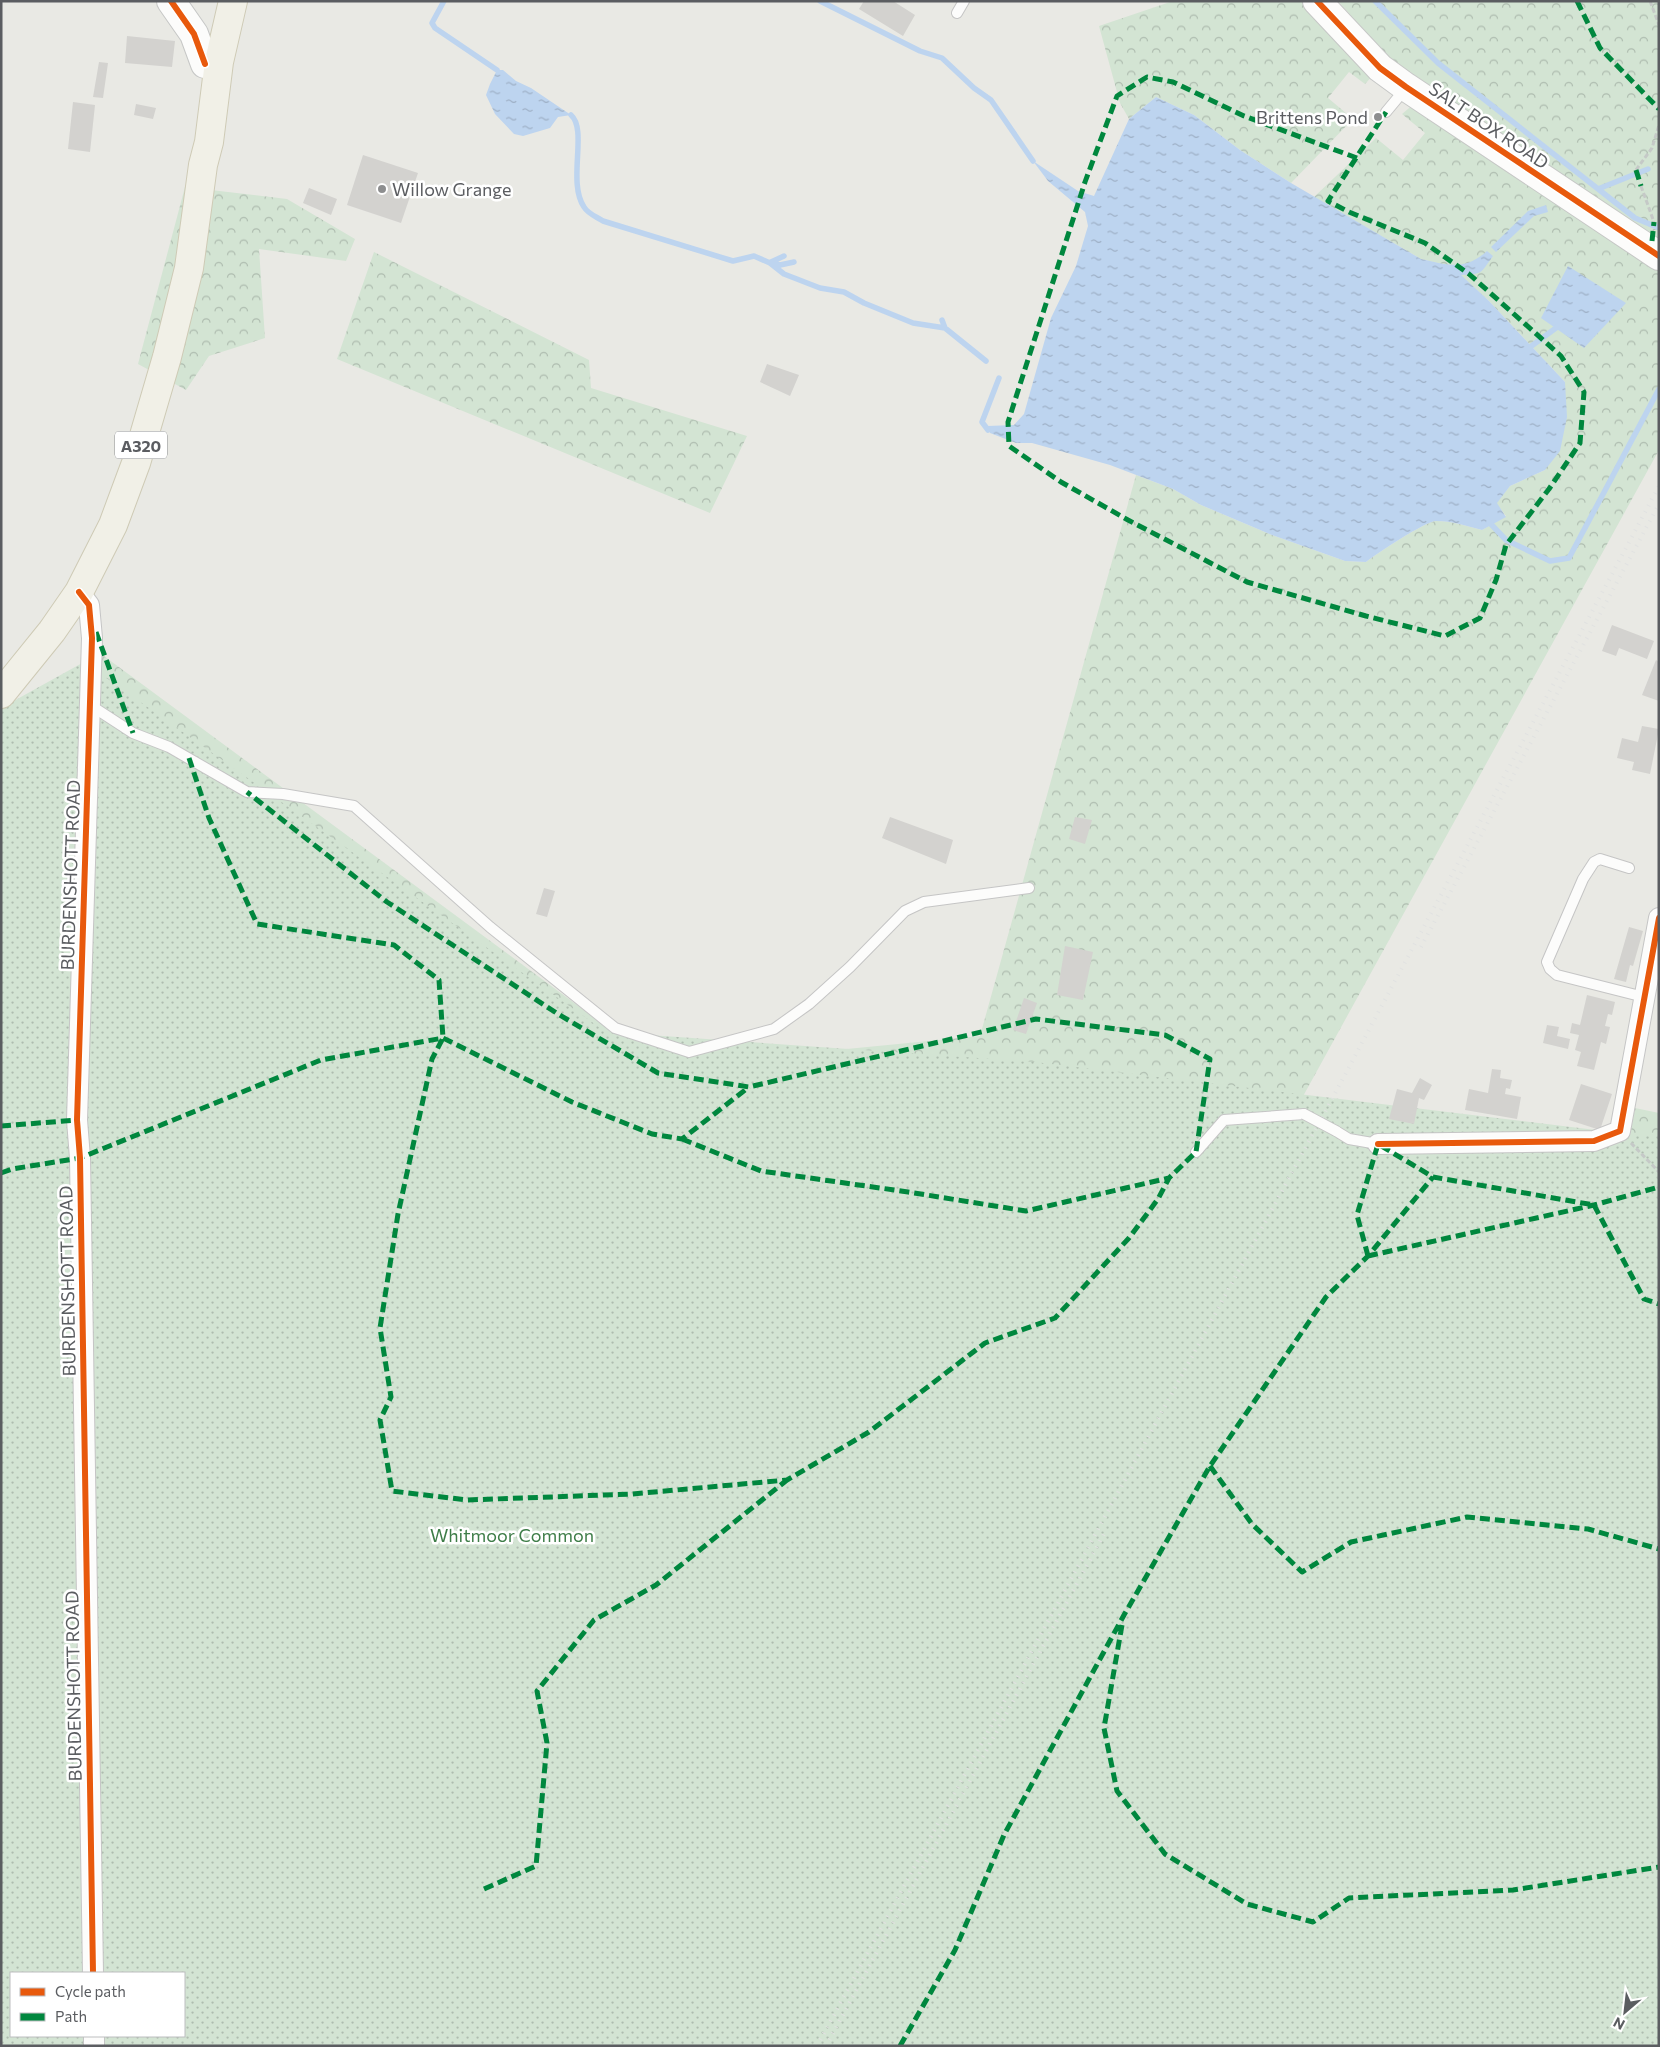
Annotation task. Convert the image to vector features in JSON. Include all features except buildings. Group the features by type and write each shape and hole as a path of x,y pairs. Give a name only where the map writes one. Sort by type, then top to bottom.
{"main road":[{"name":"A320","path":"203,165 200,150 201,92 218,1"},
{"name":"A320","path":"1,694 52,631 79,592 97,559 136,463 167,357 189,268 203,165 209,142 219,62 233,1"}],"street":[{"path":"171,1 194,34 205,64"},
{"name":"SALT BOX ROAD","path":"1317,1 1380,68 1659,256"},
{"name":"BURDENSHOTT ROAD","path":"79,592 89,604 91,620 77,1120 80,1158 93,1972"},
{"path":"1378,1144 1594,1141 1620,1132 1659,918"}],"lane":[{"path":"957,13 964,1"},
{"path":"1386,112 1406,87"},
{"path":"90,705 133,733 169,747 247,792 283,794 354,806 490,927 615,1028 689,1052 774,1029 809,1004 850,967 905,911 924,902 1029,888"},
{"path":"1629,868 1600,859 1594,862 1583,879 1547,962 1550,970 1557,975 1644,997"},
{"path":"1196,1152 1224,1120 1304,1114 1349,1139 1378,1144"}],"path":[{"path":"1650,1 1659,24"},
{"path":"1636,170 1652,148 1659,125"},
{"path":"1641,186 1654,222"},
{"path":"1620,1132 1659,1172"}],"green space":[{"path":"1173,1 1305,1 1376,72 1365,84 1349,72 1328,98 1353,119 1291,183 1240,150 1194,115 1156,97 1129,119 1120,103 1099,26"},
{"path":"1338,1 1659,1 1659,242 1632,227 1386,55"},
{"path":"1415,103 1659,266 1659,450 1269,1158 128,1239 89,645 661,1067 980,1036 1136,475 1173,489 1201,505 1272,535 1345,561 1366,562 1401,538 1431,522 1448,522 1482,530 1506,516 1496,503 1510,486 1545,470 1565,382 1489,301 1460,275 1445,265 1421,259 1314,197 1376,138 1403,160 1425,133 1402,114"},
{"path":"185,187 287,199 355,239 346,261 259,249 265,338 209,356 186,390 138,364"},
{"path":"374,252 589,360 591,388 747,436 710,513 337,359"},
{"name":"Whitmoor Common","path":"84,662 606,1032 1035,1062 1645,1136 1659,1135 1659,2046 1,2046 1,708"},
{"path":"1635,1108 1659,1113 1659,1159 1627,1152"}],"water":[{"path":"497,70 503,70 516,81 531,88 571,115 558,117 550,128 523,136 514,134 495,114 486,95"},
{"name":"Brittens Pond","path":"1156,97 1194,115 1240,150 1291,183 1421,259 1455,265 1471,262 1487,251 1493,256 1480,272 1461,275 1489,301 1565,382 1567,417 1560,451 1545,470 1510,486 1497,503 1506,517 1482,530 1448,522 1431,522 1401,538 1366,562 1345,561 1272,535 1201,505 1173,489 1110,465 1032,443 1016,443 990,433 987,426 1014,425 1024,414 1051,318 1076,266 1088,226 1085,212 1048,181 1033,161 1078,191 1094,196 1129,119"},
{"path":"1546,205 1548,212 1534,216 1496,252 1491,247 1528,211"},
{"path":"1568,266 1626,303 1584,348 1541,318"}],"waterway":[{"path":"444,1 432,23 435,28 497,70"},
{"path":"820,1 920,51 942,58 974,88 991,100 1033,161"},
{"path":"1375,1 1438,63 1635,218 1659,228"},
{"path":"571,115 576,122 578,132 577,184 579,196 584,207 603,221 733,261 754,256 770,263 784,274 820,288 844,292 864,303 913,323 945,328"},
{"path":"1598,189 1648,169"},
{"path":"771,262 784,256"},
{"path":"772,263 780,265 794,262"},
{"path":"942,320 945,328 986,361"},
{"path":"1526,350 1560,325"},
{"path":"988,430 982,422 999,378"},
{"path":"1489,522 1506,540 1550,561 1569,558 1659,389"}],"railway":[{"path":"817,2046 1331,1101 1659,486"},
{"path":"1421,947 1659,504"},
{"path":"826,2046 1105,1532"}],"marked path":[{"path":"1577,1 1600,48 1659,109"},
{"path":"1357,158 1244,116 1173,82 1147,77 1117,96 1085,182 1008,422 1009,446 1061,482 1128,520 1247,582 1445,636 1480,618 1496,580 1506,545 1549,489 1580,443 1584,392 1561,356 1469,274 1425,243 1349,212 1328,201 1386,112"},
{"path":"1636,170 1641,186"},
{"path":"1652,241 1654,222"},
{"path":"96,632 133,733"},
{"path":"189,758 209,818 257,924 394,945 439,980 443,1038 432,1059 398,1214 380,1328 391,1397 380,1420 392,1491 467,1500 632,1494 787,1480 869,1432 985,1343 1055,1318 1129,1238 1158,1199 1169,1178 1196,1152 1210,1059 1165,1035 1036,1019 749,1087 658,1073 558,1014 387,902 247,792"},
{"path":"1,1173 12,1169 80,1158 321,1060 443,1038 572,1102 652,1134 682,1139 749,1087"},
{"path":"1,1126 77,1120"},
{"path":"682,1139 761,1171 1026,1211 1169,1178"},
{"path":"1368,1256 1357,1215 1378,1144 1433,1177 1594,1205"},
{"path":"900,2046 955,1950 1004,1835 1124,1615 1210,1466 1326,1297 1368,1256 1433,1177"},
{"path":"1368,1256 1594,1205 1659,1187"},
{"path":"1594,1205 1644,1299 1659,1304"},
{"path":"1210,1466 1252,1524 1302,1572 1351,1542 1467,1517 1588,1529 1659,1549"},
{"path":"484,1889 536,1866 547,1743 537,1691 594,1620 656,1585 787,1480"},
{"path":"1122,1625 1104,1728 1117,1791 1165,1854 1247,1904 1313,1922 1349,1898 1513,1890 1659,1867"}],"cycle path":[{"path":"171,1 194,34 205,64"},
{"path":"1317,1 1380,68 1659,256"},
{"path":"79,592 89,605 92,638 77,1120 80,1158 93,1972"},
{"path":"1378,1144 1594,1141 1620,1131 1659,918"}],"place":[{"name":"Brittens Pond","path":"1378,117"},
{"name":"Willow Grange","path":"382,189"}]}
